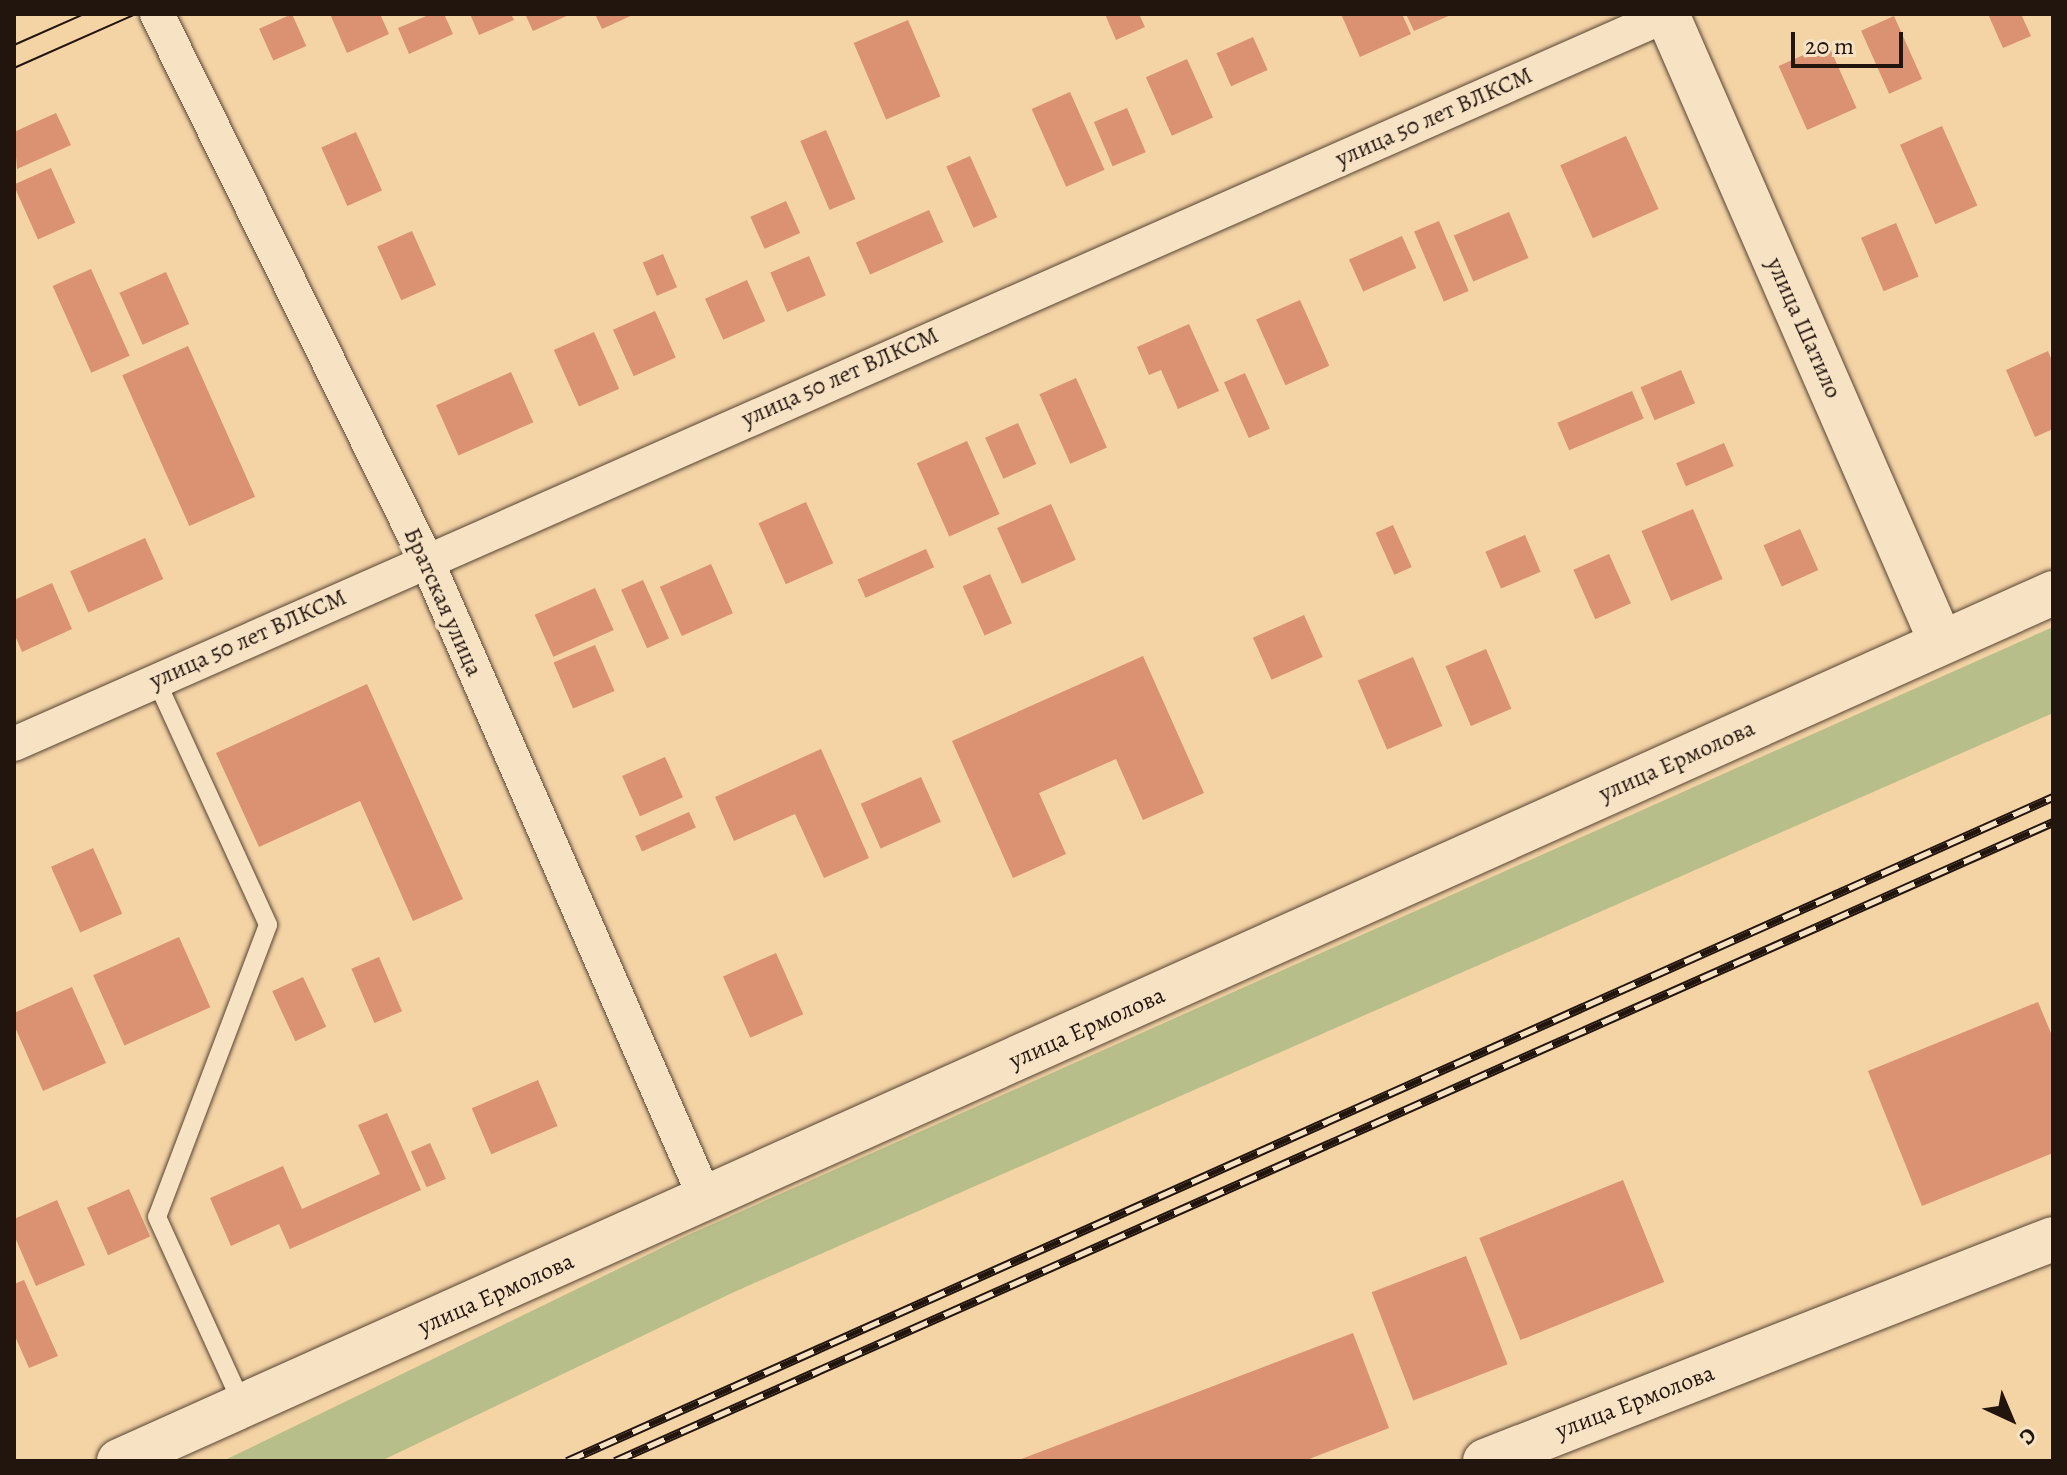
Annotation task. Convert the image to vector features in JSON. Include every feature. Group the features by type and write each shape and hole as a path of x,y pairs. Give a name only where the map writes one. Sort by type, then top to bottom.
{"street":[{"name":"Братская улица","path":"157,14 426,559 706,1200"},
{"name":"улица 50 лет ВЛКСМ","path":"14,744 426,559 1667,14"},
{"name":"улица Шатило","path":"1667,14 1941,642"},
{"name":"улица Ермолова","path":"119,1461 2053,593"},
{"name":"улица Ермолова","path":"1485,1461 2053,1239"}],"lane":[{"path":"156,680 268,925 157,1217 243,1406"}],"green space":[{"path":"2053,627 2053,713 734,1292 381,1461 223,1461 688,1235"}],"building":[{"path":"292,14 306,46 273,61 259,29"},
{"path":"330,14 380,14 389,34 347,53"},
{"path":"431,14 444,14 453,34 409,54 398,28"},
{"path":"470,14 511,14 514,20 479,35"},
{"path":"525,14 571,14 533,31"},
{"path":"595,14 635,14 602,29"},
{"path":"1105,14 1139,14 1145,27 1116,40"},
{"path":"1341,14 1402,14 1411,34 1360,57"},
{"path":"1406,14 1453,14 1414,31"},
{"path":"1988,14 2021,14 2031,36 2003,48"},
{"path":"1894,16 1922,79 1889,94 1861,31"},
{"path":"908,20 940,96 886,119 854,43"},
{"path":"1253,37 1268,70 1231,86 1216,53"},
{"path":"1828,44 1856,108 1807,130 1779,66"},
{"path":"1187,59 1213,117 1172,136 1146,77"},
{"path":"1070,92 1105,170 1066,187 1032,109"},
{"path":"1127,108 1146,152 1113,166 1094,122"},
{"path":"56,113 71,145 17,169 14,132"},
{"path":"1942,126 1977,205 1935,224 1900,145"},
{"path":"826,130 855,199 830,210 800,141"},
{"path":"356,132 382,190 347,206 321,147"},
{"path":"1626,136 1659,209 1593,238 1560,165"},
{"path":"970,156 997,217 973,228 946,167"},
{"path":"51,168 75,223 38,239 14,184"},
{"path":"786,201 800,233 765,249 750,217"},
{"path":"929,210 943,242 870,275 856,243"},
{"path":"1509,212 1529,258 1473,281 1454,235"},
{"path":"1439,221 1469,291 1444,302 1414,232"},
{"path":"1896,223 1919,276 1884,291 1861,238"},
{"path":"412,231 436,285 401,300 377,246"},
{"path":"1402,236 1416,268 1363,292 1349,260"},
{"path":"663,254 677,287 657,296 643,263"},
{"path":"809,256 826,296 787,312 770,272"},
{"path":"91,269 130,356 91,373 53,286"},
{"path":"166,272 189,324 143,345 119,293"},
{"path":"747,280 765,321 723,340 705,299"},
{"path":"1300,300 1329,366 1285,385 1256,320"},
{"path":"655,311 676,358 634,376 613,330"},
{"path":"1189,324 1219,391 1178,409 1161,370 1149,375 1137,347"},
{"path":"594,332 619,389 579,407 554,350"},
{"path":"188,346 255,497 189,526 122,375"},
{"path":"2048,351 2053,363 2053,429 2035,437 2006,370"},
{"path":"1681,370 1695,403 1655,420 1640,387"},
{"path":"511,372 533,422 458,456 436,405"},
{"path":"1245,373 1270,429 1249,438 1224,382"},
{"path":"1076,378 1107,447 1070,464 1039,394"},
{"path":"1632,391 1644,419 1569,450 1557,423"},
{"path":"1018,423 1036,464 1003,479 985,438"},
{"path":"967,441 1000,514 949,536 917,463"},
{"path":"1724,443 1734,466 1686,486 1676,463"},
{"path":"806,502 833,563 786,584 758,523"},
{"path":"1051,504 1076,560 1022,584 997,528"},
{"path":"1693,509 1723,579 1671,601 1641,531"},
{"path":"1393,525 1412,567 1394,575 1376,533"},
{"path":"1800,529 1818,570 1782,586 1763,545"},
{"path":"1525,535 1541,572 1501,589 1485,552"},
{"path":"145,538 163,579 88,612 70,571"},
{"path":"926,549 934,567 866,598 857,580"},
{"path":"1609,554 1631,603 1595,619 1573,570"},
{"path":"711,564 733,613 682,636 660,587"},
{"path":"990,574 1012,623 985,636 963,586"},
{"path":"643,580 669,638 647,648 621,590"},
{"path":"52,583 72,629 22,652 14,633 14,600"},
{"path":"595,588 614,630 553,657 535,615"},
{"path":"1304,615 1323,657 1272,680 1253,638"},
{"path":"595,645 615,691 573,709 554,663"},
{"path":"1486,649 1511,709 1471,726 1445,666"},
{"path":"1143,656 1204,793 1143,820 1116,759 1039,793 1066,854 1013,878 952,741"},
{"path":"1413,657 1442,726 1387,749 1358,680"},
{"path":"367,684 463,899 413,921 360,801 259,847 216,753"},
{"path":"821,749 869,858 824,878 795,814 734,841 715,797"},
{"path":"665,757 683,797 640,816 622,776"},
{"path":"921,777 941,822 881,849 861,804"},
{"path":"689,812 696,828 642,852 635,836"},
{"path":"93,848 122,914 80,932 51,867"},
{"path":"179,937 210,1007 124,1046 93,975"},
{"path":"776,953 803,1014 750,1038 723,977"},
{"path":"379,957 402,1011 374,1023 351,969"},
{"path":"303,977 326,1027 295,1041 272,991"},
{"path":"72,987 106,1063 43,1091 14,1025 14,1013"},
{"path":"2038,1002 2053,1038 2053,1153 1922,1206 1868,1071"},
{"path":"538,1080 558,1126 491,1154 472,1108"},
{"path":"387,1113 421,1190 290,1249 279,1224 231,1246 210,1198 283,1166 302,1209 380,1174 358,1125"},
{"path":"430,1143 446,1179 427,1187 411,1152"},
{"path":"1623,1180 1664,1282 1520,1340 1479,1238"},
{"path":"129,1189 150,1237 108,1255 87,1208"},
{"path":"57,1200 85,1265 36,1286 14,1235 14,1219"},
{"path":"1466,1256 1508,1364 1413,1400 1372,1292"},
{"path":"24,1280 58,1356 29,1368 14,1334 14,1284"},
{"path":"1353,1333 1389,1428 1304,1461 1016,1461"}],"tram line":[{"path":"14,45 84,14"},
{"path":"14,68 136,14"}],"railway":[{"path":"567,1461 2053,797"},
{"path":"615,1461 2053,822"}]}
